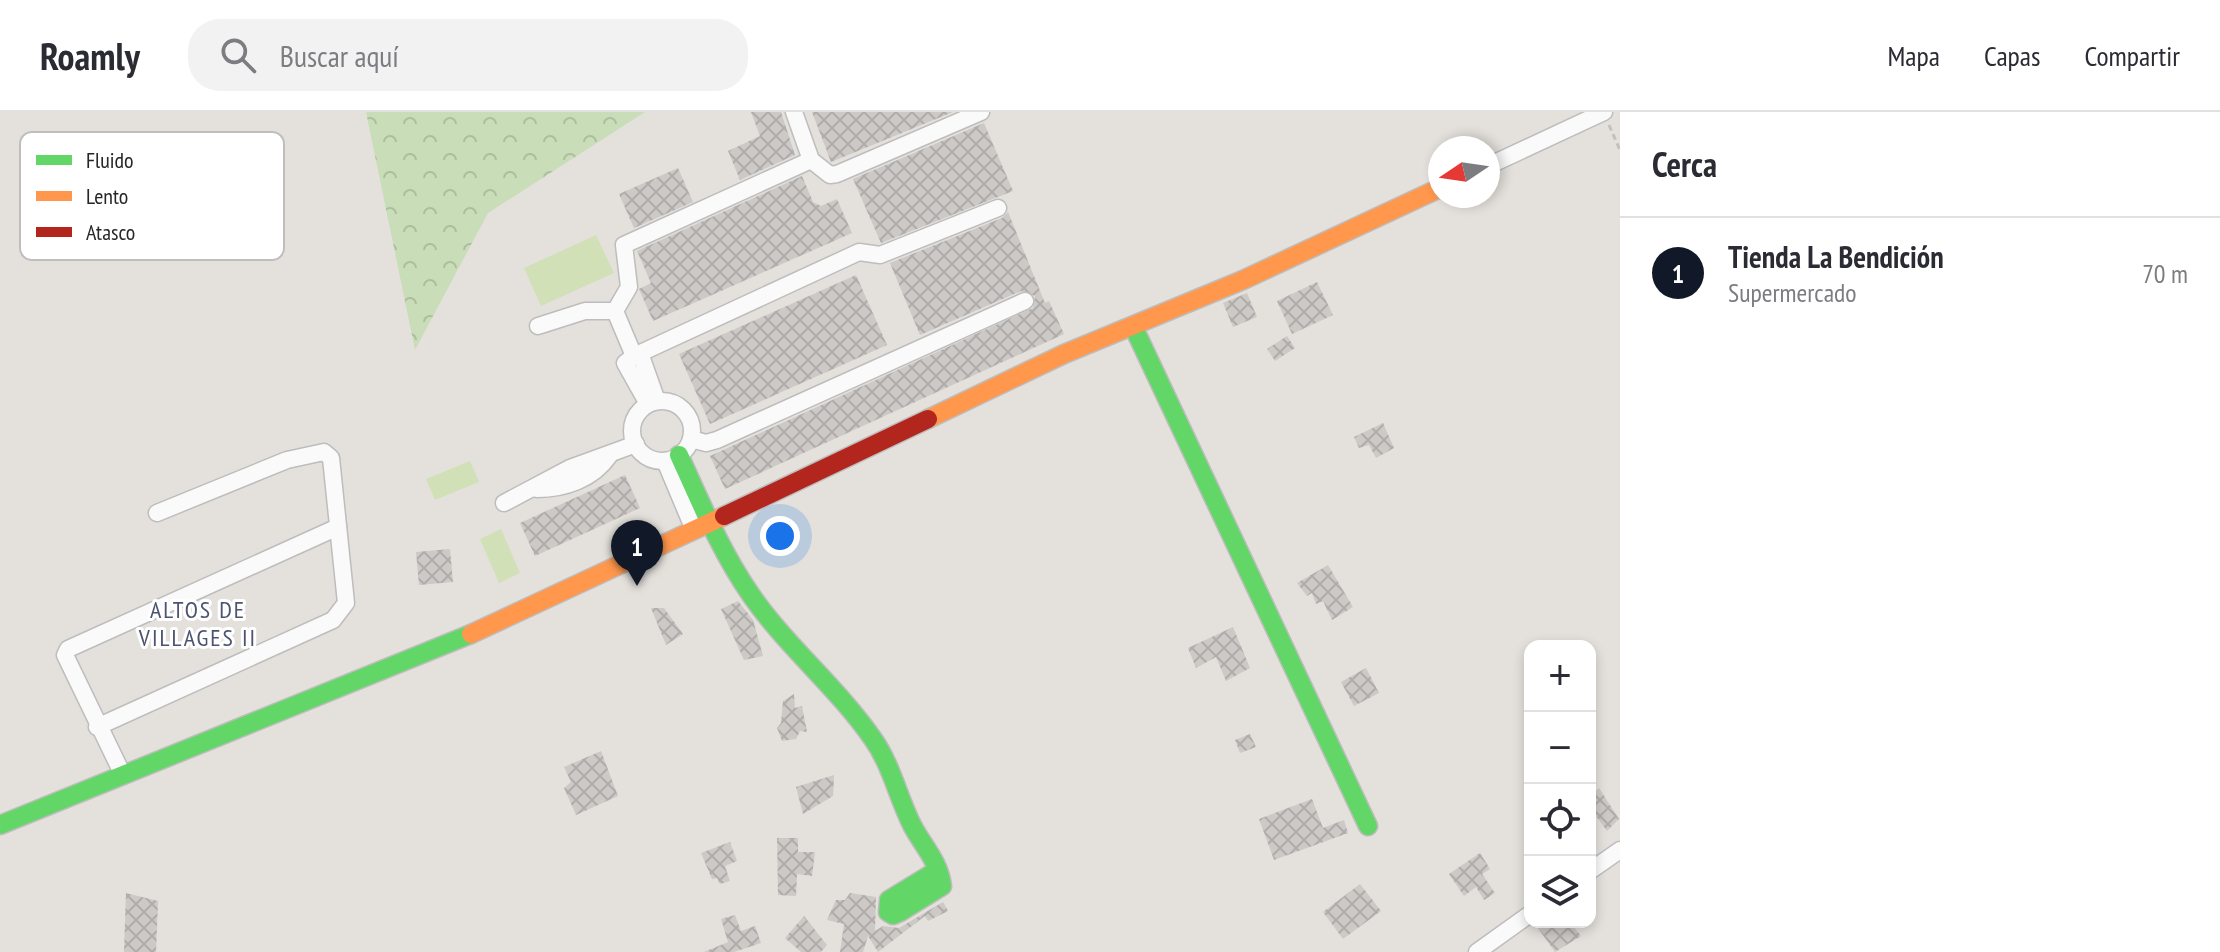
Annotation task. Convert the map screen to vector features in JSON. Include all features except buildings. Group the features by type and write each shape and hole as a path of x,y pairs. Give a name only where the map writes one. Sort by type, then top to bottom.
{"street":[{"path":"794,112 811,160 830,175 981,112"},
{"path":"1500,161 1604,113"},
{"path":"615,311 629,287 623,251 628,241 811,160"},
{"path":"0,825 507,619 1064,354 1243,280 1428,194"},
{"path":"634,356 859,252 880,255 998,208"},
{"path":"691,439 706,443 717,440 1025,301"},
{"path":"538,326 585,311 615,311"},
{"path":"615,311 634,356"},
{"path":"1133,326 1368,826"},
{"path":"634,356 641,356 652,403"},
{"path":"652,403 676,405 690,419 691,439 672,458 650,459 636,444 632,427 635,418 652,403"},
{"path":"504,503 535,489 553,489 584,478 600,469 609,456 636,444"},
{"path":"97,727 333,620 346,603 331,458 324,452 287,460 157,513"},
{"path":"672,458 702,526 790,646 818,671 855,714 889,764 912,824 938,870"},
{"path":"122,773 97,727 65,655 74,644 338,527"},
{"path":"1596,867 1620,850"},
{"path":"1477,952 1524,918"}],"path":[{"path":"1604,113 1620,150"}],"green space":[{"path":"366,112 645,112 488,213 415,350"},
{"path":"596,235 614,273 541,306 524,268"},
{"path":"470,461 479,482 435,500 426,479"},
{"path":"501,529 520,573 499,583 480,539"}],"traffic: fast":[{"path":"1133,326 1368,826"},
{"path":"679,455 740,579 765,614 873,739 913,827 938,869 942,886 900,912 893,915 888,912 889,900 938,870"},
{"path":"0,825 471,634"}],"traffic: slow":[{"path":"928,419 1064,354 1243,280 1428,194"},
{"path":"471,634 724,516"}],"traffic: jam":[{"path":"724,516 928,419"}],"place":[{"name":"Tienda La Bendición","path":"637,586"}],"district":[{"name":"ALTOS DE VILLAGES II","path":"198,623"}]}
